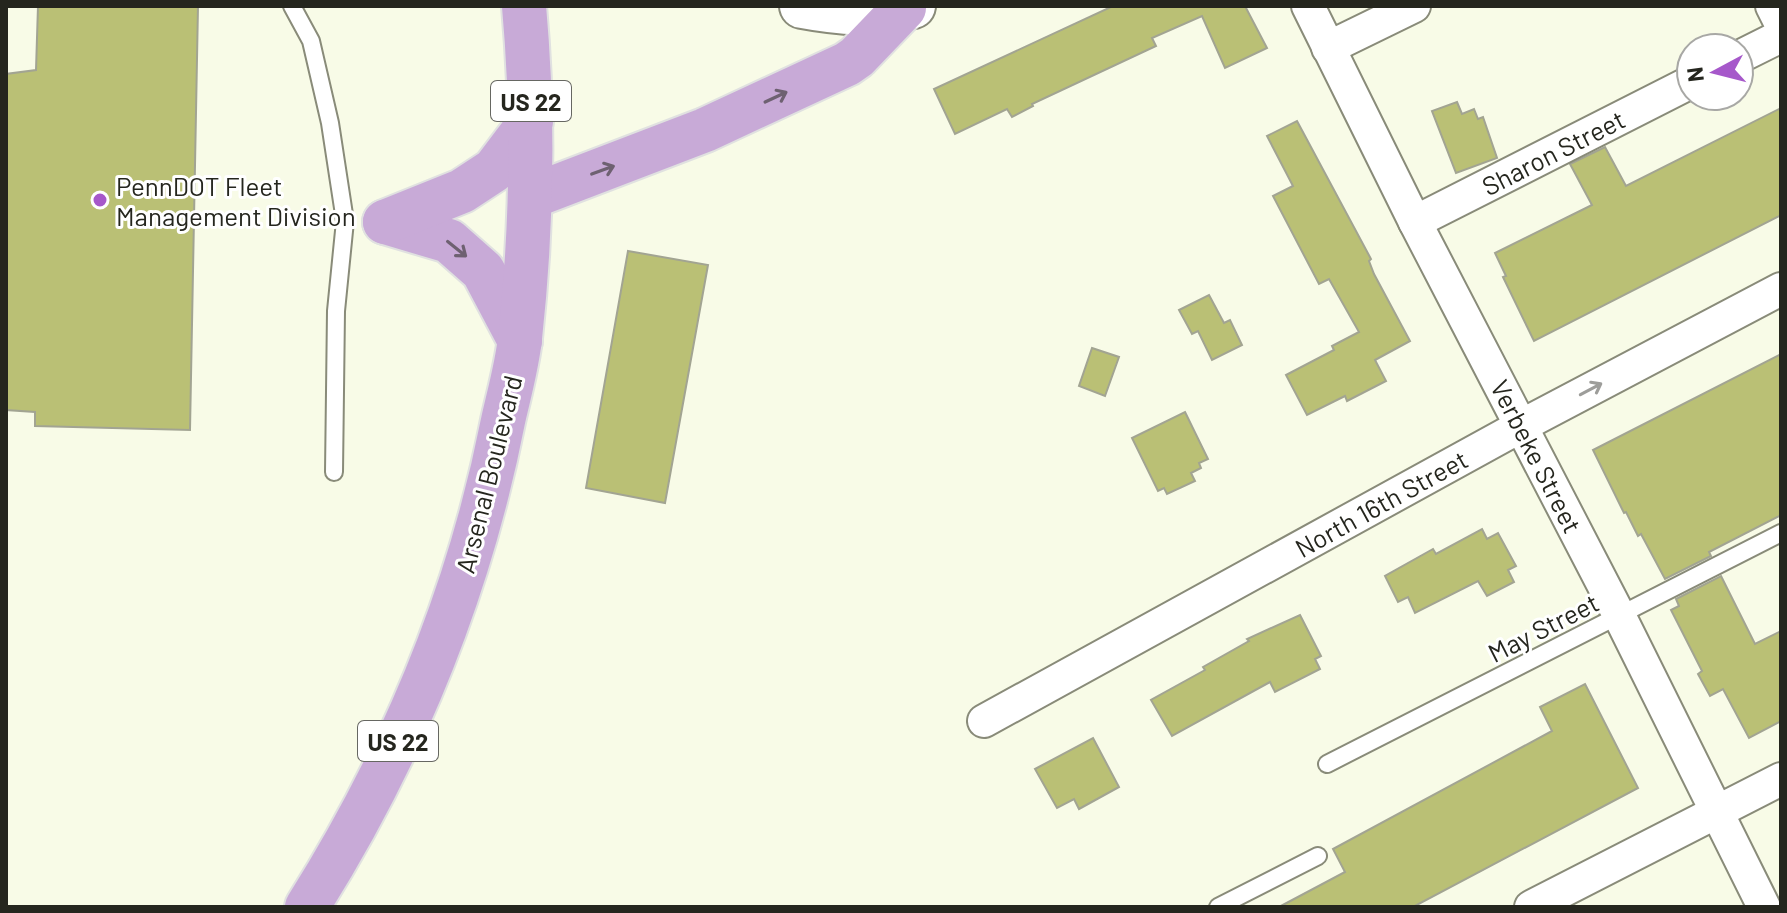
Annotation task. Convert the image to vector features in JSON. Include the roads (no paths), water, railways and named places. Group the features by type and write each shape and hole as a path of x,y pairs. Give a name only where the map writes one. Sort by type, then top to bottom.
{"main road":[{"name":"Arsenal Boulevard","path":"307,907 375,791 409,718 467,565 491,482 520,341 530,197 531,121 524,6"},
{"path":"802,6 855,13 907,7"},
{"path":"530,197 705,130 847,64 907,7"},
{"path":"365,221 462,191 494,170 531,121"},
{"path":"365,221 449,241 483,271 520,341"}],"street":[{"name":"Verbeke Street","path":"1308,6 1415,222 1619,615 1764,907"},
{"path":"1328,48 1414,6"},
{"path":"1772,6 1781,24"},
{"path":"1755,49 1781,36"},
{"name":"Sharon Street","path":"1415,222 1675,90"},
{"name":"North 16th Street","path":"984,721 1521,426 1781,289"},
{"path":"1531,907 1781,779"}],"lane":[{"path":"292,6 311,41 330,123 365,221 336,311 334,472"},
{"name":"May Street","path":"1327,764 1781,533"},
{"path":"1218,907 1318,856"}],"place":[{"name":"PennDOT Fleet Management Division","path":"100,200"}]}
